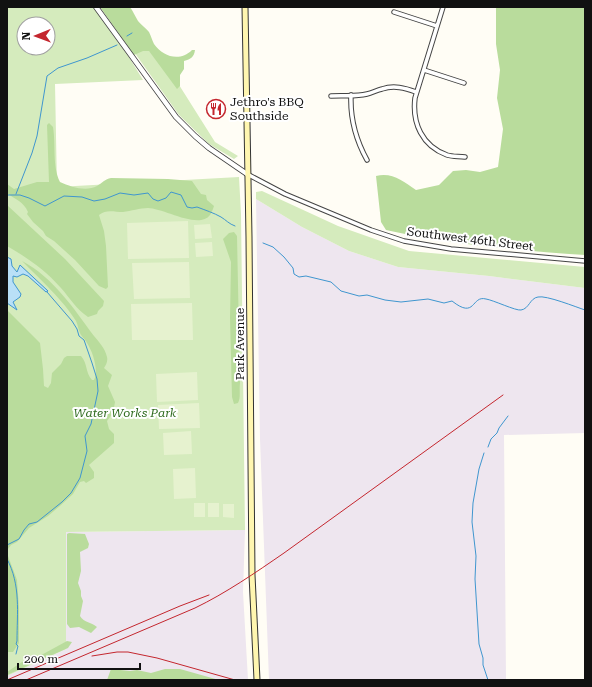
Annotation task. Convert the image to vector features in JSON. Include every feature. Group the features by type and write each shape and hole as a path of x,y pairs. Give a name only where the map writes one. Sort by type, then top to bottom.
{"main road":[{"name":"Park Avenue","path":"245,7 252,575 256,680"}],"street":[{"path":"96,7 176,117 209,148 247,174"},
{"path":"444,7 416,92 413,108 414,118 424,139 438,151 452,156 465,157"},
{"path":"394,12 438,26"},
{"path":"424,70 464,83"},
{"path":"331,96 367,94 384,88 393,87 416,92"},
{"path":"351,95 354,128 359,144 367,160"},
{"name":"Southwest 46th Street","path":"247,174 269,186 370,230 404,241 451,249 585,261"}],"shaded area":[{"path":"256,199 302,227 349,251 398,267 489,276 585,288 585,433 504,435 506,680 269,680 260,439"},
{"path":"245,530 243,592 248,680 7,680 7,676 66,649 66,532"}],"green space":[{"name":"Water Works Park","path":"7,7 93,7 127,54 143,80 55,84 57,187 239,177 241,214 245,530 66,532 66,649 7,676"},
{"path":"100,7 130,7 138,21 149,32 154,44 167,55 177,57 195,50 192,57 184,61 184,69 180,75 180,86 177,89 149,51 143,51 134,55"},
{"path":"102,7 169,69 215,142 238,156 234,159 209,144 179,115"},
{"path":"496,7 585,7 585,255 510,249 436,240 386,230 381,222 376,176 392,176 416,190 439,185 453,171 466,170 480,172 498,167 503,129 497,98 500,70 496,44"},
{"path":"49,123 53,127 55,162 60,182 74,187 88,189 93,188 111,178 192,181 201,194 206,195 207,200 214,206 211,214 205,219 198,220 180,217 148,208 123,212 110,211 102,213 99,215 104,231 106,246 108,287 106,289 99,286 75,260 54,241 46,236 43,231 33,222 22,203 7,193 7,184 14,189 37,182 49,182 47,125"},
{"path":"262,191 338,226 409,251 585,267 585,288 489,276 398,267 349,251 302,227 256,199 256,192"},
{"path":"7,205 65,259 104,301 103,306 97,314 88,317 84,314 49,276 29,260 7,246"},
{"path":"188,221 189,258 128,259 127,223"},
{"path":"210,224 212,238 195,239 194,225"},
{"path":"234,232 237,236 240,396 238,403 234,404 232,397 230,318 231,262 223,239 229,233"},
{"path":"212,242 213,256 196,257 195,243"},
{"path":"22,261 44,276 62,294 105,351 107,360 104,368 112,375 108,386 115,402 113,413 107,421 109,429 114,434 114,443 89,465 94,472 94,478 86,483 84,481 80,482 73,494 48,516 29,528 17,542 11,545 8,549 8,556 17,580 19,643 13,652 8,652 7,310 40,343 44,386 48,388 51,383 52,373 67,356 81,356 92,380 94,380 96,372 95,362 91,351 71,313 51,290"},
{"path":"189,262 190,298 134,299 132,263"},
{"path":"192,303 193,340 132,340 131,304"},
{"path":"197,372 198,400 157,402 156,374"},
{"path":"199,403 200,428 159,429 158,405"},
{"path":"191,431 192,454 164,455 163,433"},
{"path":"195,468 196,498 174,499 173,469"},
{"path":"194,503 205,503 205,517 194,517"},
{"path":"208,503 219,503 219,517 208,517"},
{"path":"223,504 234,504 234,518 223,517"},
{"path":"67,534 85,534 89,544 88,548 80,552 81,571 78,583 83,601 80,616 97,627 91,633 79,627 70,628 67,624"},
{"path":"67,641 72,642 68,648 7,675 7,672 22,662 34,659"},
{"path":"111,669 130,671 137,670 151,673 165,669 180,669 219,680 107,680"}],"water":[{"path":"7,257 11,259 12,266 17,272 20,265 48,291 46,292 28,276 23,274 17,277 13,276 13,282 21,294 20,297 13,302 17,310 7,303"}],"waterway":[{"path":"127,36 132,33"},
{"path":"16,194 37,136 47,76 58,68 87,58 117,45"},
{"path":"7,195 20,195 45,206 64,196 82,197 94,201 105,199 120,193 134,195 148,193 153,199 158,201 166,198 171,192 181,195 187,207 197,207 221,217 235,226"},
{"path":"263,243 273,247 284,257 293,268 294,274 299,277 306,276 331,282 341,291 359,296 367,295 385,300 401,302 428,299 444,303 452,301 465,308 469,308 478,300 486,299 518,310 526,308 535,298 542,297 554,299 585,310"},
{"path":"7,545 19,539 29,524 37,522 62,502 71,493 80,478 87,451 85,436 91,424 98,391 97,379 84,340 79,336 72,321 47,292"},
{"path":"488,447 491,439 497,433 508,416"},
{"path":"484,453 479,469 473,503 472,522 476,556 475,579 479,644 483,658 483,665 488,680"},
{"path":"7,559 14,579 17,599 18,610 16,644 18,646 16,654"}],"railway":[{"path":"26,680 195,608 229,589 284,553 503,395"},
{"path":"7,680 209,595"},
{"path":"92,656 117,652 128,652 157,658 235,680"}],"place":[{"name":"Jethro's BBQ Southside","path":"216,109"}]}
